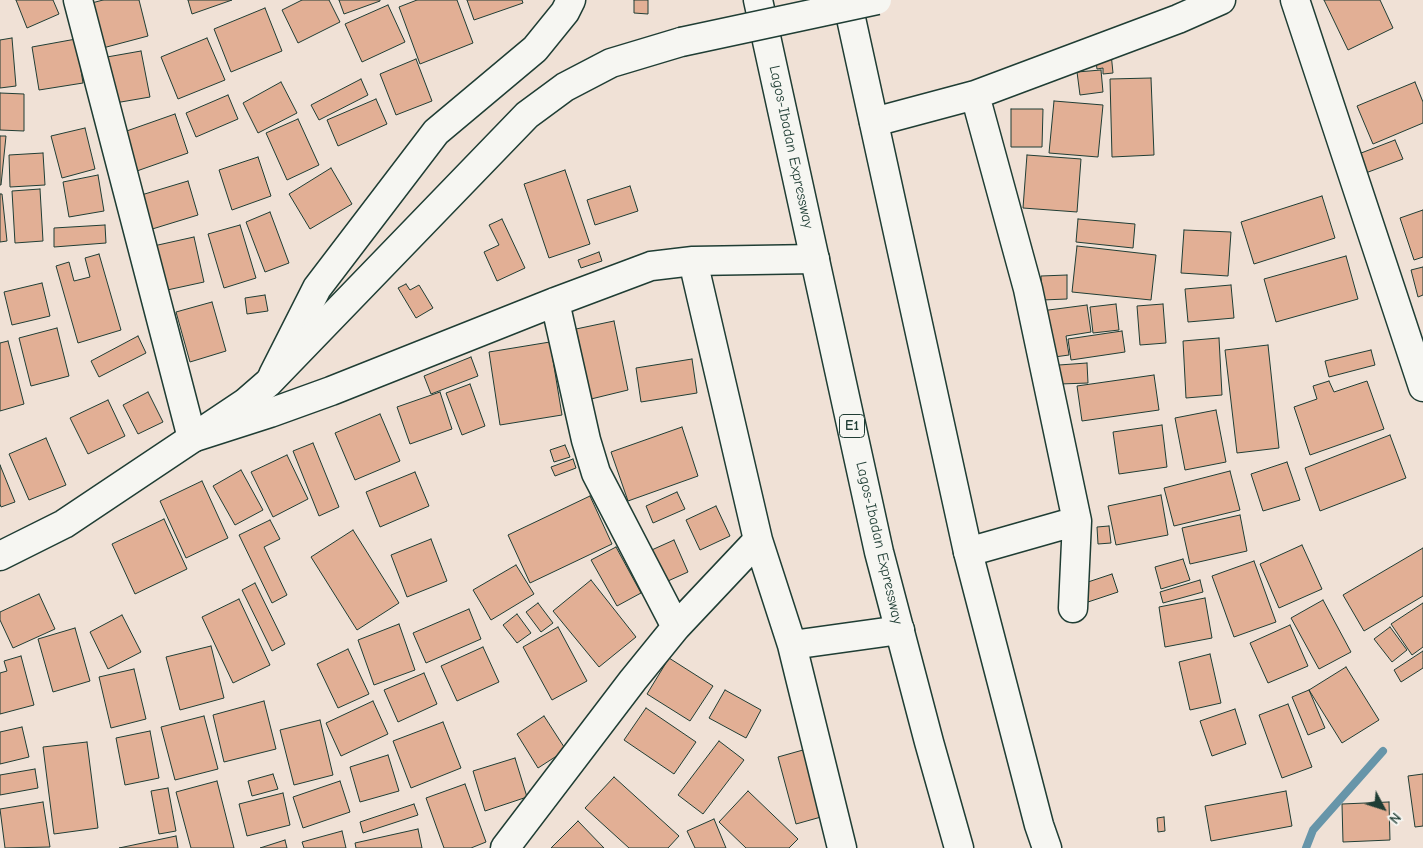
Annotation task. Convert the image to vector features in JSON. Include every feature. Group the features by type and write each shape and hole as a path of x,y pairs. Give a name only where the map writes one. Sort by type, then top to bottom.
{"main road":[{"path":"78,0 192,438"},
{"path":"268,383 317,288 436,132 534,48 566,12 571,0"},
{"name":"Lagos-Ibadan Expressway","path":"758,0 879,552 959,848"},
{"path":"847,0 968,552 1036,816 1047,848"},
{"path":"0,556 64,524 244,403 268,383 527,115 565,87 611,64 681,42 877,0"},
{"path":"874,122 975,95 1178,19 1221,0"},
{"path":"1295,0 1423,387"},
{"path":"975,95 1028,289 1077,521 1073,608"},
{"path":"192,438 331,391 651,266 693,260 815,259"},
{"path":"693,260 758,540 792,646 842,848"},
{"path":"555,302 586,440 596,473 676,627"},
{"path":"968,552 1077,521"},
{"path":"505,848 633,680 676,627 758,540"},
{"path":"792,646 900,630"}],"building":[{"path":"16,0 53,0 59,14 27,28"},
{"path":"103,0 139,0 148,36 99,49 88,4"},
{"path":"188,0 232,0 192,14"},
{"path":"302,0 329,0 340,22 298,43 282,10"},
{"path":"339,0 380,0 380,1 344,14"},
{"path":"417,0 457,0 473,43 420,64 399,7"},
{"path":"467,0 522,0 523,3 474,20"},
{"path":"634,0 648,0 648,14 634,13"},
{"path":"1324,0 1380,0 1393,28 1348,50"},
{"path":"388,5 405,42 362,62 345,24"},
{"path":"265,8 282,51 231,72 214,29"},
{"path":"12,38 16,86 0,88 0,40"},
{"path":"207,38 225,80 178,99 161,57"},
{"path":"76,39 83,83 39,90 32,47"},
{"path":"141,51 150,97 115,103 107,57"},
{"path":"1111,53 1113,73 1103,74 1103,68 1097,69 1095,55"},
{"path":"416,59 432,101 396,115 380,74"},
{"path":"1101,70 1103,92 1080,95 1077,72"},
{"path":"1151,78 1154,155 1112,157 1110,79"},
{"path":"361,79 368,95 319,120 311,105"},
{"path":"281,82 297,113 258,133 243,103"},
{"path":"1415,82 1423,102 1423,123 1373,144 1357,106"},
{"path":"0,93 24,94 24,131 0,130"},
{"path":"228,95 238,119 196,137 186,113"},
{"path":"376,99 387,124 338,146 327,120"},
{"path":"1054,101 1103,105 1098,157 1049,153"},
{"path":"1011,109 1043,109 1042,147 1011,147"},
{"path":"175,114 188,153 134,172 121,133"},
{"path":"298,119 319,165 287,180 266,133"},
{"path":"85,128 95,169 62,178 51,136"},
{"path":"0,136 6,136 1,185 0,185"},
{"path":"1395,140 1403,159 1363,174 1356,155"},
{"path":"43,153 45,185 10,187 9,155"},
{"path":"1027,155 1081,159 1077,212 1023,208"},
{"path":"258,157 271,196 232,210 219,170"},
{"path":"331,168 352,204 310,229 289,194"},
{"path":"565,170 590,244 549,258 524,184"},
{"path":"98,175 104,211 69,217 63,182"},
{"path":"188,181 198,215 149,230 138,196"},
{"path":"630,186 638,211 595,225 587,200"},
{"path":"40,189 43,241 15,243 12,191"},
{"path":"0,194 2,194 7,241 0,242"},
{"path":"1322,196 1335,238 1254,264 1241,222"},
{"path":"1423,210 1423,257 1414,260 1400,218"},
{"path":"270,212 289,263 265,272 246,222"},
{"path":"502,219 525,268 497,281 484,252 499,245 489,225"},
{"path":"1078,219 1135,224 1133,248 1076,242"},
{"path":"105,225 106,243 54,247 54,228"},
{"path":"240,225 256,278 224,288 208,234"},
{"path":"1184,230 1231,232 1228,276 1181,273"},
{"path":"194,237 204,282 158,292 149,247"},
{"path":"1077,246 1156,255 1151,300 1072,292"},
{"path":"599,252 602,261 581,268 578,260"},
{"path":"99,254 121,330 78,343 56,266 69,262 74,281 90,277 85,258"},
{"path":"1346,256 1358,299 1276,322 1264,279"},
{"path":"1423,267 1423,295 1418,297 1411,270"},
{"path":"1067,275 1067,299 1042,300 1041,276"},
{"path":"42,283 50,316 12,325 4,292"},
{"path":"406,284 410,290 419,285 433,308 416,318 398,288"},
{"path":"1231,285 1234,318 1188,322 1185,289"},
{"path":"265,295 268,311 247,314 245,298"},
{"path":"212,302 226,351 190,362 176,312"},
{"path":"1116,304 1119,330 1093,333 1090,307"},
{"path":"1163,304 1166,343 1140,345 1137,306"},
{"path":"1087,305 1091,332 1066,336 1069,355 1047,358 1041,311"},
{"path":"614,321 628,390 591,399 576,329"},
{"path":"57,328 69,376 31,386 19,338"},
{"path":"1122,331 1125,352 1071,360 1068,339"},
{"path":"138,336 146,353 99,377 91,361"},
{"path":"1219,338 1222,395 1186,398 1183,341"},
{"path":"8,341 24,404 0,411 0,343"},
{"path":"550,342 562,415 500,425 489,352"},
{"path":"1268,345 1279,448 1237,453 1225,350"},
{"path":"1371,350 1375,365 1329,377 1325,361"},
{"path":"471,357 478,376 431,394 424,376"},
{"path":"692,359 697,393 641,402 636,368"},
{"path":"1087,363 1088,383 1060,384 1059,365"},
{"path":"1154,375 1159,410 1082,421 1077,386"},
{"path":"1329,381 1334,392 1367,381 1384,429 1310,455 1294,407 1317,399 1313,386"},
{"path":"470,384 485,426 462,435 446,393"},
{"path":"148,392 163,422 138,434 123,405"},
{"path":"440,392 452,429 410,444 397,407"},
{"path":"108,400 125,436 88,454 70,418"},
{"path":"1216,410 1226,462 1185,470 1175,418"},
{"path":"380,414 400,461 355,480 335,433"},
{"path":"1162,425 1167,467 1119,474 1113,432"},
{"path":"682,427 698,476 628,501 611,452"},
{"path":"1390,435 1406,478 1320,511 1305,468"},
{"path":"46,438 66,485 29,500 9,454"},
{"path":"313,443 339,507 319,516 293,451"},
{"path":"565,445 570,457 554,462 550,450"},
{"path":"287,455 308,499 273,517 251,472"},
{"path":"573,459 576,468 555,476 551,467"},
{"path":"1287,462 1300,500 1263,511 1251,474"},
{"path":"0,465 15,502 1,507 0,504"},
{"path":"241,470 263,510 235,525 213,486"},
{"path":"1230,471 1240,510 1174,526 1164,488"},
{"path":"415,472 429,506 380,527 366,492"},
{"path":"202,481 228,538 186,558 160,501"},
{"path":"677,492 685,509 653,523 646,506"},
{"path":"1161,495 1168,535 1116,545 1108,506"},
{"path":"590,496 612,544 530,583 508,535"},
{"path":"716,506 730,536 700,550 686,520"},
{"path":"1240,515 1247,551 1190,564 1182,528"},
{"path":"164,519 187,569 135,594 112,544"},
{"path":"270,520 280,539 264,547 287,595 272,603 239,535"},
{"path":"1109,526 1111,543 1098,544 1097,527"},
{"path":"353,530 399,603 357,630 311,557"},
{"path":"431,539 447,581 407,597 391,555"},
{"path":"674,540 688,572 659,585 645,553"},
{"path":"1302,545 1322,589 1279,608 1260,564"},
{"path":"616,547 641,593 617,606 591,560"},
{"path":"1423,548 1423,596 1364,631 1343,595"},
{"path":"1183,559 1190,580 1161,589 1155,567"},
{"path":"1254,561 1276,622 1234,637 1212,576"},
{"path":"516,565 534,594 491,620 473,590"},
{"path":"1112,574 1118,592 1088,602 1082,584"},
{"path":"591,580 636,637 599,667 553,611"},
{"path":"1200,580 1203,592 1163,603 1160,592"},
{"path":"255,583 285,644 272,651 242,590"},
{"path":"39,594 55,629 13,648 0,620 0,612"},
{"path":"1205,598 1212,638 1165,647 1159,607"},
{"path":"239,599 270,665 233,683 202,617"},
{"path":"1323,600 1351,652 1319,669 1291,618"},
{"path":"538,603 553,623 541,632 526,612"},
{"path":"1423,603 1423,647 1412,655 1391,624"},
{"path":"469,609 481,639 426,663 413,633"},
{"path":"517,614 531,633 517,643 503,625"},
{"path":"122,615 141,652 108,669 90,632"},
{"path":"399,624 415,670 374,685 358,640"},
{"path":"1290,625 1308,666 1268,683 1250,643"},
{"path":"558,627 587,681 552,700 523,647"},
{"path":"1390,627 1407,650 1392,662 1374,639"},
{"path":"75,628 90,681 53,692 38,639"},
{"path":"211,646 224,698 180,710 166,657"},
{"path":"483,647 499,682 457,701 441,666"},
{"path":"348,649 369,694 338,708 317,664"},
{"path":"1423,651 1423,668 1401,682 1394,670"},
{"path":"1210,654 1221,703 1190,710 1179,662"},
{"path":"21,656 34,705 0,714 0,673 7,671 4,661"},
{"path":"669,658 713,686 690,721 647,694"},
{"path":"1346,667 1379,720 1342,743 1309,690"},
{"path":"134,669 146,719 111,728 99,677"},
{"path":"424,673 437,704 398,722 384,690"},
{"path":"725,690 761,710 746,738 709,718"},
{"path":"1309,690 1325,728 1308,735 1292,697"},
{"path":"264,701 276,749 224,762 213,715"},
{"path":"373,701 388,734 341,756 326,723"},
{"path":"1288,704 1312,767 1282,778 1259,715"},
{"path":"646,708 696,742 674,774 624,740"},
{"path":"1235,709 1246,744 1212,756 1200,721"},
{"path":"204,716 218,769 175,780 161,727"},
{"path":"544,716 566,750 538,768 517,734"},
{"path":"320,720 333,775 294,785 280,730"},
{"path":"443,722 461,768 411,788 393,741"},
{"path":"22,727 29,757 0,764 0,732"},
{"path":"150,731 159,778 125,785 116,738"},
{"path":"719,741 744,760 703,814 678,795"},
{"path":"87,742 98,828 54,834 43,747"},
{"path":"803,750 821,817 796,824 778,757"},
{"path":"388,755 399,791 360,802 350,767"},
{"path":"515,758 527,797 485,811 473,771"},
{"path":"35,769 38,788 0,795 0,775"},
{"path":"273,774 278,789 252,796 248,781"},
{"path":"1423,774 1423,826 1415,827 1408,776"},
{"path":"614,777 679,836 668,848 629,848 585,808"},
{"path":"217,781 234,848 191,848 176,792"},
{"path":"340,781 350,812 303,828 293,797"},
{"path":"465,784 486,842 471,848 444,848 426,798"},
{"path":"168,788 176,831 159,834 151,791"},
{"path":"748,791 798,839 789,848 746,848 719,822"},
{"path":"1286,791 1292,826 1211,841 1205,806"},
{"path":"283,793 290,825 247,836 239,804"},
{"path":"43,802 50,847 5,848 0,809"},
{"path":"1389,802 1390,840 1343,842 1342,804"},
{"path":"414,804 418,815 363,833 360,822"},
{"path":"1164,817 1165,831 1158,832 1157,818"},
{"path":"714,819 726,848 695,848 687,831"},
{"path":"578,821 604,848 551,848"},
{"path":"418,829 422,848 356,848 355,843"},
{"path":"342,831 346,848 304,848 302,842"},
{"path":"176,836 178,848 119,848"},
{"path":"285,840 287,848 260,848"}],"waterway":[{"path":"1306,848 1313,830 1383,751"}]}
